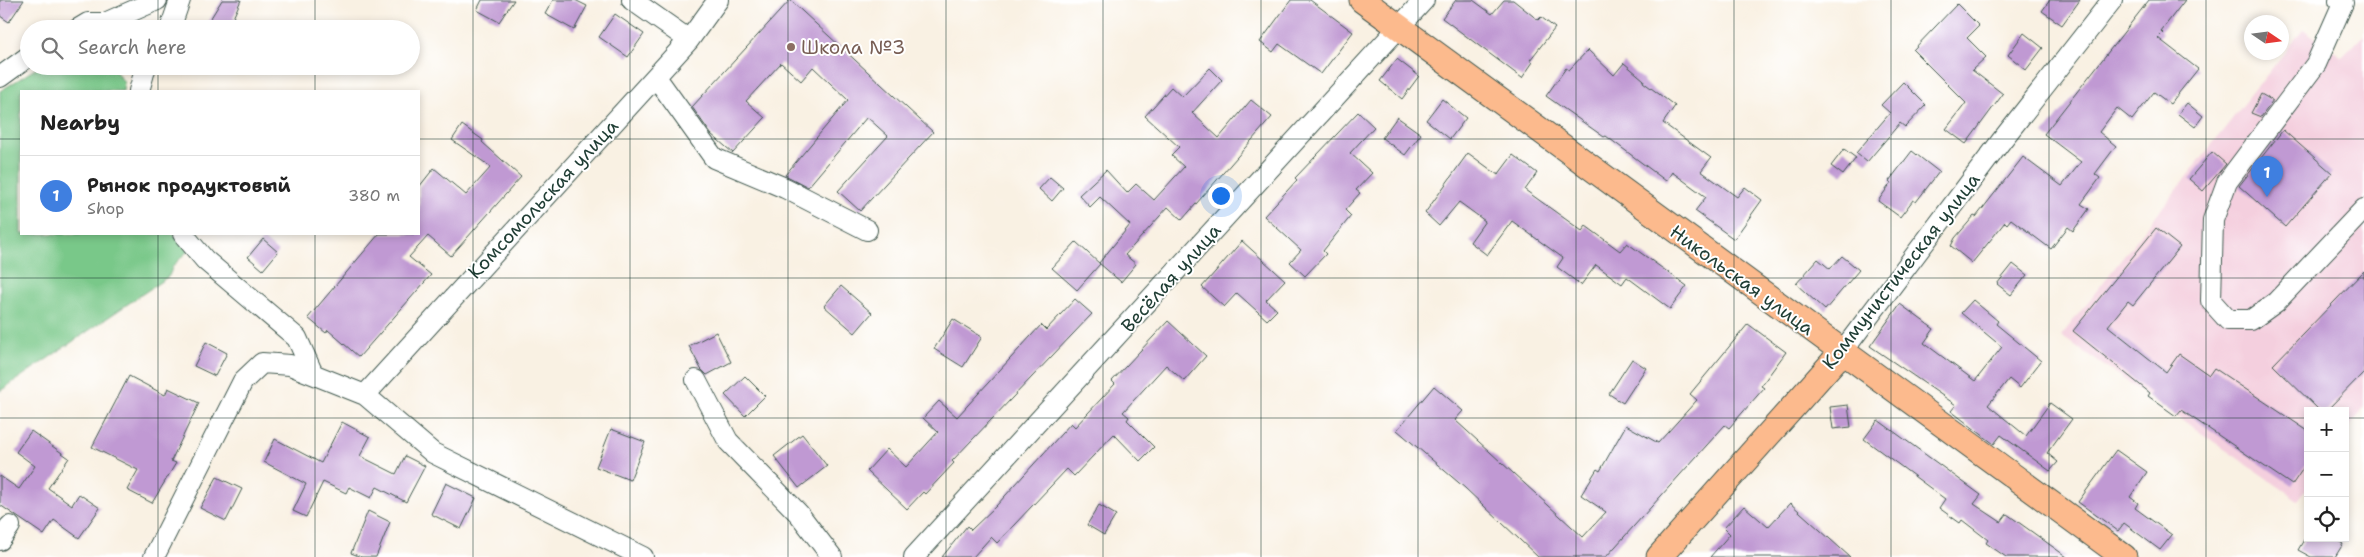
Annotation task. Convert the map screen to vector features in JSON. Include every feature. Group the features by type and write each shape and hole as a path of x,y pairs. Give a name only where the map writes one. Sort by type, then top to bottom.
{"main road":[{"name":"Никольская улица","path":"1362,0 2124,557"},
{"name":"Коммунистическая улица","path":"1661,556 1842,352"}],"street":[{"path":"119,20 157,0"},
{"path":"173,20 180,0"},
{"path":"632,0 689,40"},
{"name":"Комсомольская улица","path":"365,395 656,77 689,40 718,0"},
{"name":"Весёлая улица","path":"914,557 999,467 1424,0"},
{"name":"Коммунистическая улица","path":"1842,352 2002,140 2112,0"},
{"path":"2343,1 2316,64 2227,182 2213,220 2210,301 2228,320 2251,320 2276,302 2364,209"},
{"path":"0,77 20,63"},
{"path":"139,90 142,75"},
{"path":"656,77 714,158 785,188 867,230"},
{"path":"184,235 205,260 297,338 313,374"},
{"path":"154,557 243,381 262,363 290,365 365,395 433,453 630,554"},
{"path":"696,380 728,442 798,514 832,557"}],"shaded area":[{"path":"2303,29 2342,57 2364,35 2364,407 2349,428 2349,407 2304,407 2304,492 2298,500 2061,336 2279,60 2289,60 2289,47"}],"green space":[{"path":"26,75 118,75 124,82 123,90 20,90 20,235 175,235 188,251 173,266 169,276 0,391 0,91"}],"building":[{"path":"0,0 24,0 9,22 0,16"},
{"path":"222,0 241,0 233,18 237,20 210,20"},
{"path":"482,0 514,0 499,22 477,10"},
{"path":"553,0 575,0 587,6 574,30 545,14"},
{"path":"790,0 933,132 860,211 838,191 888,136 867,117 808,187 785,175 848,100 813,67 801,81 781,63 746,101 765,118 733,153 711,134 692,107"},
{"path":"1291,0 1310,0 1353,32 1321,74 1279,44 1273,52 1260,42"},
{"path":"1456,0 1473,0 1492,14 1504,0 1513,0 1538,20 1541,17 1555,28 1530,60 1533,62 1522,78 1442,18"},
{"path":"2050,0 2080,0 2062,25 2042,11"},
{"path":"2149,0 2185,0 2161,31 2163,33 2158,38 2198,69 2170,104 2154,92 2132,120 2117,108 2099,132 2116,146 2095,174 2100,178 2081,204 2089,209 2073,231 2068,227 2051,249 2011,219 2007,224 2005,222 1972,263 1951,246 1955,238 1974,216 1976,217 2023,157 2062,186 2081,162 2044,134"},
{"path":"1957,4 1979,26 1967,38 1986,57 1972,70 2003,94 1966,144 1946,129 1966,103 1913,50"},
{"path":"615,14 644,34 628,57 599,37"},
{"path":"2024,33 2043,48 2026,70 2008,55"},
{"path":"1588,50 1614,75 1624,63 1644,80 1643,82 1675,106 1663,123 1711,158 1701,171 1737,197 1745,187 1762,200 1734,239 1695,211 1706,197 1672,172 1666,181 1606,136 1604,137 1546,96 1566,68 1569,70"},
{"path":"1397,59 1419,76 1402,99 1380,81"},
{"path":"1210,68 1222,80 1192,113 1219,138 1251,100 1272,117 1182,220 1168,207 1125,255 1136,264 1121,282 1099,263 1130,225 1100,197 1090,207 1079,195 1106,170 1127,193 1136,184 1154,200 1184,167 1171,155 1179,147 1145,116 1171,87 1182,97"},
{"path":"1903,82 1926,105 1905,127 1900,123 1867,162 1856,153 1890,113 1881,105"},
{"path":"2261,94 2273,101 2261,117 2251,113"},
{"path":"1442,99 1466,118 1450,139 1426,120"},
{"path":"2187,103 2203,116 2195,127 2178,114"},
{"path":"1358,112 1374,127 1350,153 1372,173 1356,190 1360,193 1345,210 1351,216 1323,251 1326,254 1305,276 1290,262 1301,250 1264,216 1297,180 1295,178"},
{"path":"1397,117 1421,134 1405,155 1382,138"},
{"path":"462,125 483,140 482,142 521,177 451,256 428,236 409,257 431,275 359,357 328,330 326,333 308,318 378,235 420,235 420,186 434,168 466,195 491,167 452,140"},
{"path":"2283,130 2332,173 2285,227 2239,186"},
{"path":"1844,149 1856,158 1843,175 1831,166"},
{"path":"1912,151 1939,172 1916,202 1913,200 1900,217 1878,201 1891,183 1889,181"},
{"path":"2212,152 2226,164 2203,191 2189,179"},
{"path":"1468,153 1498,175 1513,155 1537,173 1525,190 1582,231 1586,226 1620,251 1627,243 1687,286 1670,309 1627,277 1622,284 1596,265 1581,285 1557,267 1563,258 1512,221 1487,255 1470,242 1485,221 1459,202 1439,226 1425,213"},
{"path":"1050,177 1063,188 1052,201 1039,189"},
{"path":"2156,228 2180,247 2133,305 2128,301 2108,326 2166,372 2179,354 2209,375 2214,368 2304,428 2304,467 2292,485 2181,410 2176,416 2148,396 2150,393 2073,331"},
{"path":"263,239 278,252 263,270 248,257"},
{"path":"1242,241 1285,280 1266,300 1277,310 1267,320 1237,293 1224,307 1202,287"},
{"path":"1076,242 1100,264 1077,290 1052,268"},
{"path":"1842,256 1859,270 1825,310 1796,284 1818,259 1830,269"},
{"path":"2013,264 2027,275 2011,295 1997,284"},
{"path":"2364,271 2364,372 2330,407 2316,407 2273,365"},
{"path":"841,286 872,313 855,333 824,306"},
{"path":"1075,299 1092,314 952,461 954,463 925,494 923,492 907,509 867,471 887,449 906,467 938,432 923,418 939,401 957,417 1041,325 1046,330"},
{"path":"1973,300 1998,321 1996,324 2041,361 2020,388 2009,379 1988,405 2026,436 2050,403 2072,419 2047,453 2058,462 2050,471 2001,435 1994,444 1951,411 1956,405 1870,346 1900,304 1934,329 1924,343 1975,381 2002,347 1961,313"},
{"path":"953,319 982,337 963,367 934,349"},
{"path":"1168,321 1206,356 1184,381 1166,365 1123,412 1129,417 1127,420 1154,447 1140,461 1114,434 1074,476 1067,469 997,543 991,537 973,557 942,557 967,526 971,530 996,506 1071,423 1075,427 1115,384 1112,381"},
{"path":"1748,324 1786,352 1761,386 1764,388 1729,428 1725,425 1606,557 1538,557 1465,488 1397,430 1434,386 1463,411 1455,420 1583,537 1606,512 1581,495 1597,469 1600,471 1626,425 1658,443 1697,400 1690,394"},
{"path":"716,332 731,362 707,375 701,369 689,346"},
{"path":"206,342 227,353 215,376 194,366"},
{"path":"1632,359 1646,368 1623,403 1609,394"},
{"path":"129,376 165,395 168,388 199,403 171,461 176,463 152,503 127,490 138,470 92,447"},
{"path":"745,376 765,396 745,416 725,395"},
{"path":"1848,405 1851,427 1833,429 1830,407"},
{"path":"1878,420 1981,495 1974,504 2001,522 2007,514 2067,557 2006,557 1986,543 1988,540 1962,520 1960,523 1939,508 1945,499 1864,439"},
{"path":"342,422 370,437 360,456 396,474 405,456 425,466 406,502 377,487 371,498 349,487 346,493 323,482 306,517 293,511 306,484 264,462 275,439 321,463"},
{"path":"611,429 645,442 630,480 596,467"},
{"path":"31,431 69,458 48,488 72,505 79,494 100,508 79,538 54,520 44,535 0,505 0,476 19,489 35,466 16,452"},
{"path":"802,434 827,466 799,488 774,456"},
{"path":"2116,450 2147,472 2130,497 2138,503 2135,508 2172,535 2160,550 2124,523 2118,531 2078,502"},
{"path":"217,477 242,489 226,521 200,508"},
{"path":"446,483 476,498 461,529 431,514"},
{"path":"1790,503 1850,557 1710,557 1730,534 1724,528 1744,506 1768,527"},
{"path":"1099,505 1116,515 1104,535 1087,525"},
{"path":"368,511 390,522 376,557 361,557 351,553"},
{"path":"2304,540 2304,542 2340,542 2343,544 2335,557 2311,557 2298,550"}],"place":[{"name":"Школа №3","path":"791,47"},
{"name":"Рынок продуктовый","path":"2267,197"}]}
